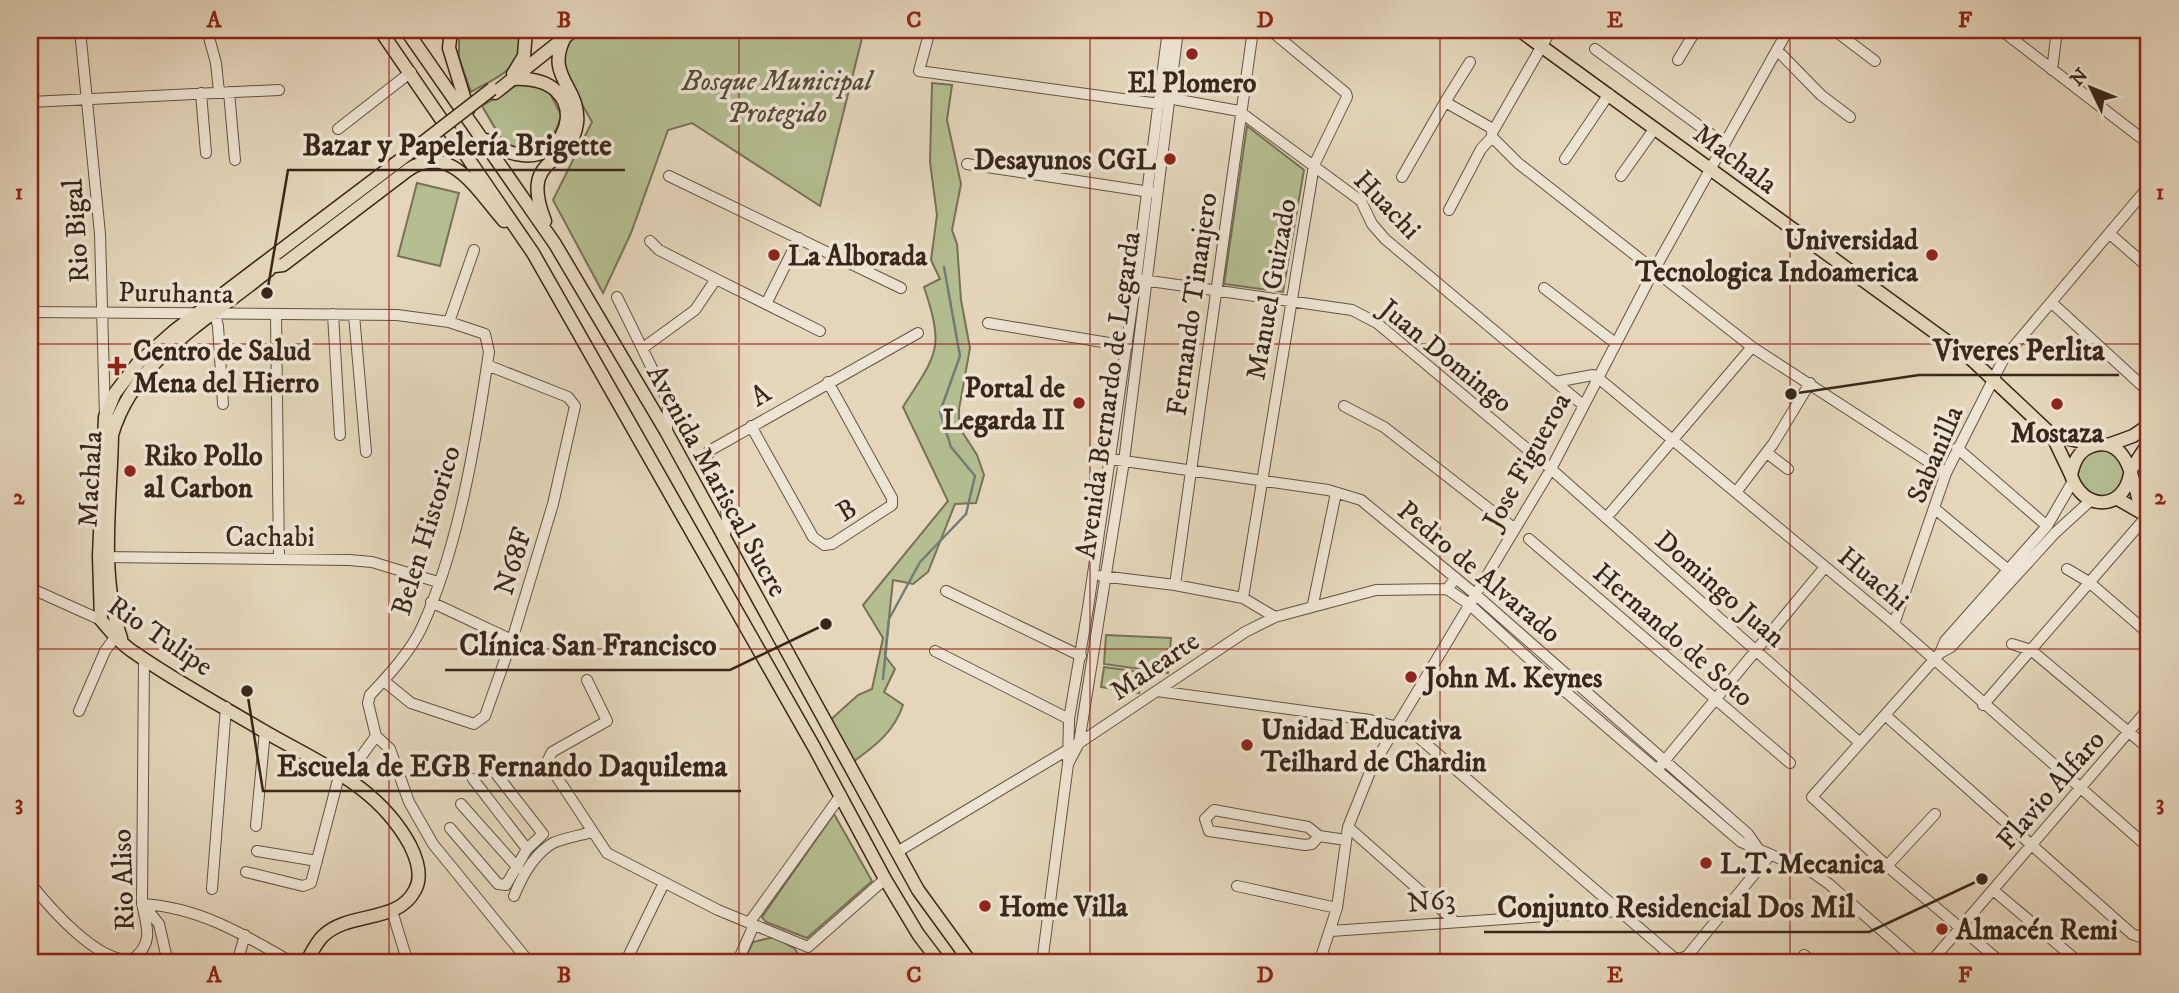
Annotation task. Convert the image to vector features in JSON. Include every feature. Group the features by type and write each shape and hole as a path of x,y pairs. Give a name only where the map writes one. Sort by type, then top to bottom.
{"main road":[{"path":"380,30 439,112 533,253"},
{"name":"Avenida Mariscal Sucre","path":"407,30 555,244 667,433 929,908 971,963"},
{"path":"451,30 449,48 471,121"},
{"path":"483,138 516,155 530,155 549,149 563,133 567,113 555,89 536,79 513,77 524,56 526,30"},
{"name":"Machala","path":"1519,30 1970,358 2052,435 2072,478"},
{"path":"555,244 536,191 544,167 566,146 576,127 576,107 558,66 559,50 571,32"},
{"name":"Machala","path":"101,620 110,420 115,393 138,363 196,314 272,263 571,32"},
{"path":"311,228 332,206 435,126 439,112"},
{"name":"Machala","path":"110,420 156,360 215,315 311,228 410,156"},
{"path":"272,263 287,262 408,170 428,159 446,163 458,170 533,253"},
{"name":"Avenida Mariscal Sucre","path":"533,253 886,879 918,934 940,963"},
{"path":"2149,425 2133,436 2079,454 2072,478 2076,489 2090,500 2099,503 2116,498 2128,484 2131,472 2149,442"},
{"path":"2052,435 2121,452 2146,514"},
{"path":"2116,498 2146,514"},
{"name":"Machala","path":"104,557 119,639"},
{"name":"Rio Tulipe","path":"101,620 144,659 343,774 384,808 399,827 416,859 419,876 414,893 392,911"},
{"path":"306,963 322,936 340,925 392,911"}],"street":[{"name":"Rio Bigal","path":"80,30 100,234 110,420"},
{"path":"207,30 224,92 235,160"},
{"name":"Huachi","path":"930,30 919,71 1240,111 1361,201 1372,224 1385,239 1583,405"},
{"name":"Avenida Bernardo de Legarda","path":"1164,101 1168,30"},
{"name":"Avenida Bernardo de Legarda","path":"1068,764 1079,743 1124,461 1151,192 1164,101 1178,30"},
{"name":"Fernando Tinanjero","path":"1175,585 1252,30"},
{"name":"Manuel Guizado","path":"1243,598 1314,165 1346,101 1346,93 1270,30"},
{"path":"1449,210 1481,149 1551,30"},
{"path":"1678,60 1696,30"},
{"name":"Jose Figueroa","path":"1322,962 1337,908 1348,827 1372,767 1551,469 1653,271 1788,30"},
{"path":"1834,30 1875,61"},
{"path":"2001,30 2149,144"},
{"path":"2052,70 2057,30"},
{"path":"1595,49 1724,144"},
{"path":"1777,50 1821,95 1850,117"},
{"path":"1402,177 1470,62"},
{"path":"338,129 411,72"},
{"path":"30,102 279,90"},
{"path":"201,93 206,153"},
{"path":"1565,159 1609,94"},
{"path":"1446,102 1492,133 1505,153 1752,347 1946,473"},
{"path":"1620,176 1655,128"},
{"path":"967,164 1151,192"},
{"path":"669,176 901,288"},
{"name":"Sabanilla","path":"1894,624 1946,473 2004,358 2149,186"},
{"path":"2110,234 2149,268"},
{"path":"766,304 799,237"},
{"path":"650,242 660,250 820,331"},
{"path":"449,322 474,250"},
{"path":"643,348 695,310 716,279"},
{"name":"Avenida Bernardo de Legarda","path":"1042,963 1068,764 1066,750 1069,719 1081,656 1126,346 1142,280"},
{"name":"Juan Domingo","path":"1142,280 1352,310 1377,323 1551,469"},
{"path":"1544,288 1615,343"},
{"path":"617,297 668,401 667,433"},
{"path":"2052,302 2149,392"},
{"name":"Puruhanta","path":"30,312 397,315 449,322 476,330 486,337"},
{"path":"333,314 340,435"},
{"path":"215,315 223,404"},
{"path":"276,315 279,559"},
{"path":"354,315 366,452"},
{"path":"988,323 1126,346"},
{"name":"A","path":"724,539 728,526 728,508 705,463 705,457 715,446 918,333"},
{"name":"Belen Historico","path":"486,337 487,365 470,474 438,582 421,629 384,681 370,695 368,703 376,736 390,749 409,802 433,844 530,963"},
{"path":"1606,518 1752,347"},
{"name":"N68F","path":"384,681 411,702 474,724 485,716 512,640 553,504 575,416 573,402 560,394 487,365"},
{"path":"1555,382 1593,375 1597,377"},
{"name":"Huachi","path":"1597,377 1936,657 1983,705 2149,848"},
{"name":"B","path":"751,426 813,537 824,545 832,544 892,505 892,498 828,382"},
{"path":"1737,491 1767,453 1810,383"},
{"path":"1344,405 1384,427 1515,529"},
{"path":"1957,447 2047,526"},
{"path":"1767,453 1788,469"},
{"name":"Pedro de Alvarado","path":"1110,459 1361,499 1456,578 1472,599 1656,770 1741,842 1812,872 1919,963"},
{"name":"Domingo Juan","path":"1551,469 1859,742"},
{"path":"2012,572 2047,526 2072,478"},
{"path":"1313,604 1336,493"},
{"path":"2002,963 1813,801 1814,794 1936,657 1945,641 2012,572 2090,500"},
{"path":"1934,508 2012,572"},
{"path":"1983,705 2146,514"},
{"name":"Hernando de Soto","path":"1529,539 1714,701 1790,763"},
{"name":"Cachabi","path":"104,557 372,562 438,582"},
{"path":"1656,770 1825,567"},
{"path":"2067,569 2089,582 2149,634"},
{"path":"1093,575 1175,585 1243,598 1275,617"},
{"path":"1447,589 1456,578"},
{"name":"Rio Tulipe","path":"30,588 101,620"},
{"name":"Pedro de Alvarado","path":"1447,589 1472,599 1748,834 1757,848"},
{"name":"Malearte","path":"897,852 1079,743 1245,632 1275,617 1313,604 1376,590 1447,589"},
{"path":"946,591 1081,656"},
{"path":"431,602 512,640"},
{"path":"79,711 105,651 119,639"},
{"path":"2012,643 2031,650 2149,749"},
{"path":"935,651 1069,719"},
{"name":"Rio Aliso","path":"30,883 75,931 115,960 133,959 146,947 149,938 142,904 144,659"},
{"path":"587,680 607,720 552,752 547,762 607,853 664,883 808,947 886,879"},
{"path":"1157,691 1396,724 1410,730 1673,957 1681,959 1688,955 1770,855"},
{"path":"212,889 226,708"},
{"name":"Flavio Alfaro","path":"1930,963 2149,708"},
{"path":"1885,715 2033,843 2132,934 2149,940"},
{"path":"256,826 265,731"},
{"path":"246,872 303,886 311,883 343,774 376,736"},
{"path":"497,775 543,834 527,849 514,896"},
{"path":"473,779 527,849"},
{"path":"737,963 752,924 841,795"},
{"path":"461,804 520,869"},
{"path":"1319,836 1312,844 1305,845 1236,837 1209,831 1205,819 1214,810 1308,827 1319,836 1346,841"},
{"path":"1887,866 1935,814"},
{"path":"1348,827 1453,920"},
{"path":"450,828 500,886 506,885 520,869 554,842 591,832"},
{"path":"257,851 317,861"},
{"path":"625,963 664,883"},
{"path":"1237,886 1337,908"},
{"path":"1993,890 2080,963"},
{"path":"142,904 190,911 245,935 293,963"},
{"path":"142,904 159,924 168,963"},
{"path":"392,911 408,963"},
{"name":"N63","path":"1331,932 1453,920 1619,911"},
{"path":"237,963 245,935"},
{"path":"1804,955 1814,963"}],"green space":[{"path":"459,30 521,30 520,53 509,69 471,92 459,58"},
{"name":"Bosque Municipal Protegido","path":"550,30 864,30 820,206 692,123 668,130 631,233 603,293 553,200 592,122 564,72"},
{"path":"520,83 547,87 561,115 556,130 548,140 523,153 505,145 482,106"},
{"path":"932,83 952,85 947,120 961,184 952,230 957,244 961,300 970,348 959,409 959,427 977,455 984,475 976,503 955,504 928,572 913,584 893,580 885,656 895,669 884,692 903,705 889,731 853,762 827,723 858,695 872,689 883,638 863,605 948,501 903,407 930,362 936,338 924,287 940,279 931,260 937,215 930,162"},
{"path":"1247,126 1304,170 1283,292 1224,284"},
{"path":"417,183 459,193 440,266 398,256"},
{"path":"2090,450 2114,451 2127,472 2117,494 2092,498 2076,479 2078,462"},
{"path":"1106,635 1171,638 1168,673 1104,664"},
{"path":"1104,667 1141,672 1139,693 1101,687"},
{"path":"834,814 872,881 807,938 766,922 762,917"},
{"path":"774,937 794,948 805,963 743,963 753,942"}],"waterway":[{"path":"883,679 889,619 920,562 966,514 975,476 951,447 940,412 960,356 944,267"}],"place":[{"name":"El Plomero","path":"1192,54"},
{"name":"Desayunos CGL","path":"1170,159"},
{"name":"La Alborada","path":"774,255"},
{"name":"Universidad Tecnologica Indoamerica","path":"1932,255"},
{"name":"Bazar y Papelería Brigette","path":"267,293"},
{"name":"Centro de Salud Mena del Hierro","path":"117,366"},
{"name":"Viveres Perlita","path":"1791,394"},
{"name":"Portal de Legarda II","path":"1079,403"},
{"name":"Mostaza","path":"2057,404"},
{"name":"Riko Pollo al Carbon","path":"130,471"},
{"name":"Clínica San Francisco","path":"826,624"},
{"name":"John M. Keynes","path":"1411,677"},
{"name":"Escuela de EGB Fernando Daquilema","path":"247,691"},
{"name":"Unidad Educativa Teilhard de Chardin","path":"1247,745"},
{"name":"L.T. Mecanica","path":"1706,863"},
{"name":"Conjunto Residencial Dos Mil","path":"1982,879"},
{"name":"Home Villa","path":"985,906"},
{"name":"Almacén Remi","path":"1942,929"}]}
